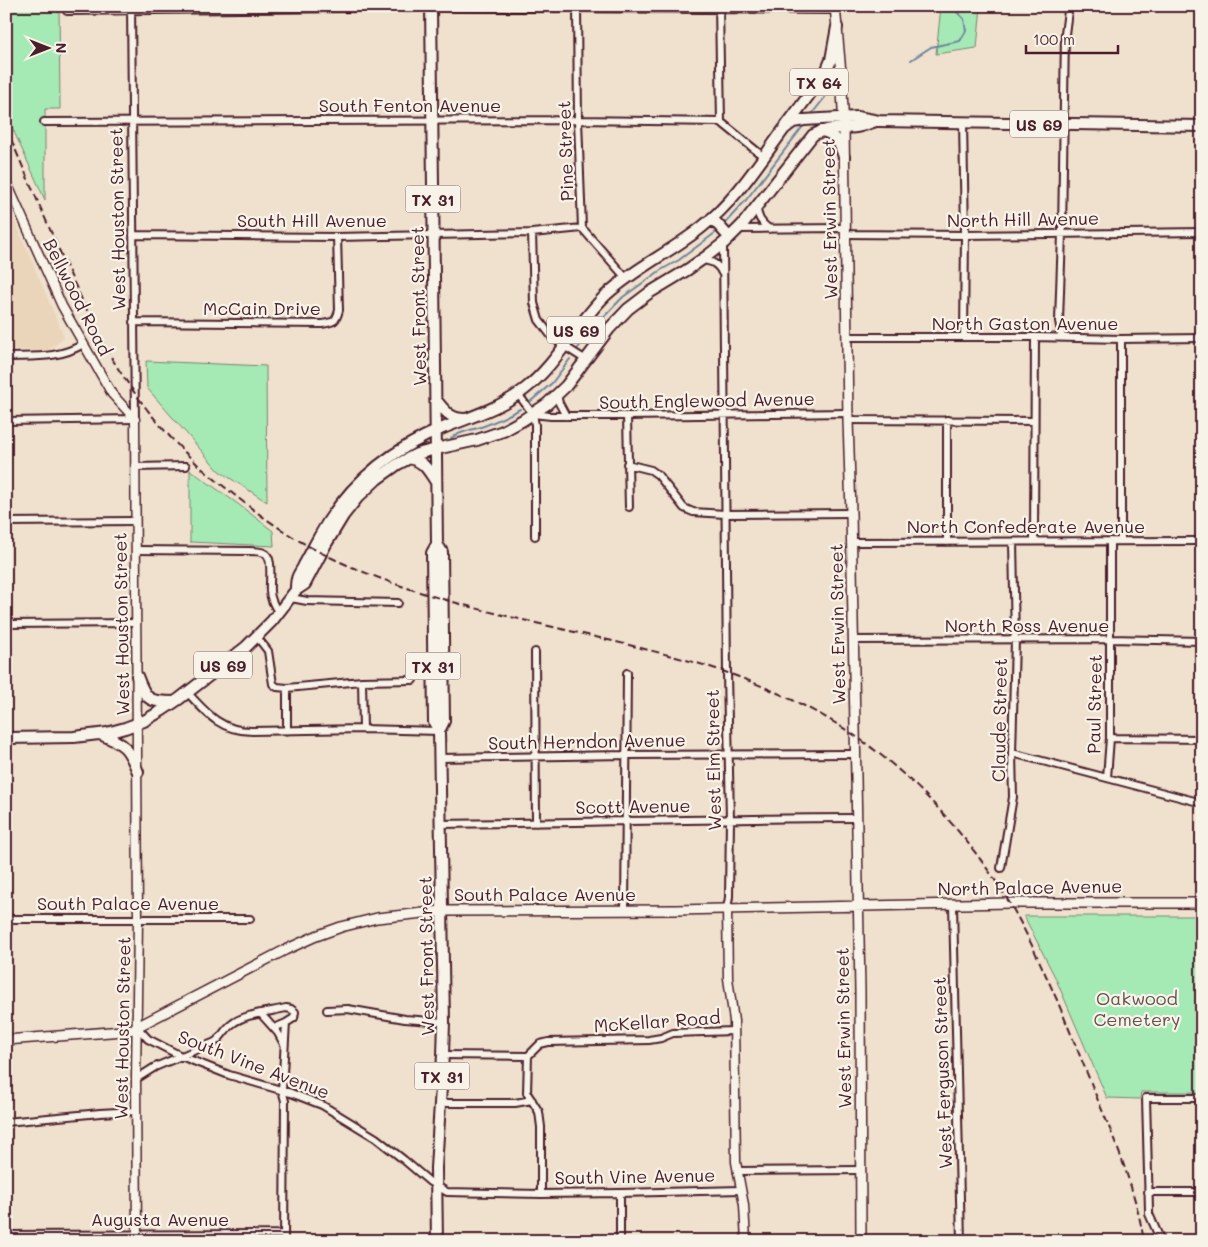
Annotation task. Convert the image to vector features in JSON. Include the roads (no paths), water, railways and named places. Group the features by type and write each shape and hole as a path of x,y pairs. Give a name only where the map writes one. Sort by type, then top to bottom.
{"main road":[{"name":"West Front Street","path":"431,7 437,544 432,553 434,722 439,731 444,1022 437,1162 437,1241"},
{"name":"West Erwin Street","path":"835,8 844,122 848,417 857,818 861,1241"},
{"name":"TX 64","path":"784,129 826,72 831,60 837,27"},
{"name":"US 69","path":"6,738 74,737 100,734 137,723 153,716 174,702 238,654 279,613 293,594 305,584 331,535 350,507 377,479 409,458 436,449 472,442 513,426 533,414 557,395 609,330 639,300 702,260 726,240 757,207 811,137 820,131 857,117 876,121 1202,126"},
{"name":"US 69","path":"293,594 297,579 323,530 336,509 361,480 407,445 466,418 498,406 518,394 543,373 592,310 608,294 626,278 685,240 712,218 735,194 784,129 793,122 844,122"},
{"path":"820,131 829,133 836,138 841,145 844,157"},
{"path":"712,218 726,240"},
{"path":"436,400 453,417 466,418"},
{"path":"409,458 423,463 436,482"},
{"path":"137,676 148,698 159,702 174,702"},
{"path":"100,734 124,745 132,756 138,772"},
{"name":"North Palace Avenue","path":"858,906 1202,902"},
{"name":"South Palace Avenue","path":"137,1027 285,950 316,936 341,927 398,915 442,911 858,906"},
{"path":"6,1040 123,1031 137,1027"}],"street":[{"path":"1062,337 1059,320 1065,34 1069,6"},
{"name":"Pine Street","path":"577,7 578,120 582,228"},
{"path":"67,11 131,8 835,8"},
{"name":"West Houston Street","path":"131,8 138,772 137,1237"},
{"path":"719,8 722,122 764,157"},
{"name":"South Fenton Avenue","path":"44,122 578,120 722,122"},
{"path":"963,122 964,337"},
{"name":"Bellwood Road","path":"6,181 62,306 112,394 134,419"},
{"path":"757,207 758,216 769,229"},
{"path":"582,228 626,278"},
{"name":"South Hill Avenue","path":"133,235 337,237 532,233 582,228"},
{"path":"737,229 845,231"},
{"name":"North Hill Avenue","path":"845,231 965,235 1202,232"},
{"path":"532,233 533,295 536,311 543,326 552,337 586,360"},
{"name":"McCain Drive","path":"133,322 322,324 332,322 337,318 339,310 337,237"},
{"name":"West Elm Street","path":"726,240 723,277 730,818 729,897 727,909 728,978 734,1031 737,1171 744,1205 746,1241"},
{"path":"702,260 716,264 723,277"},
{"name":"North Gaston Avenue","path":"847,337 1202,338"},
{"path":"1034,541 1035,337"},
{"path":"1121,339 1121,540"},
{"path":"6,357 52,356 74,350 83,344"},
{"path":"518,394 533,414 535,425 535,536"},
{"path":"557,395 566,416"},
{"name":"South Englewood Avenue","path":"533,414 551,416 724,415 1034,421"},
{"path":"628,416 628,507"},
{"path":"6,421 134,419"},
{"path":"947,420 947,542"},
{"path":"628,464 651,470 658,475 684,508 693,512 725,514 851,513"},
{"path":"135,466 186,466"},
{"path":"6,522 135,521"},
{"name":"Paul Street","path":"1107,778 1110,738 1110,541"},
{"name":"North Confederate Avenue","path":"851,542 1202,541"},
{"name":"Claude Street","path":"1001,868 1013,797 1013,542"},
{"path":"136,550 264,552 270,561 270,593 279,613"},
{"path":"293,594 307,600 398,603"},
{"path":"6,624 136,624"},
{"path":"257,637 268,651 271,678 273,684 278,687 287,688 362,681 413,680"},
{"name":"North Ross Avenue","path":"853,640 1202,641"},
{"path":"535,652 536,823"},
{"path":"625,910 627,673"},
{"path":"362,681 363,730"},
{"path":"287,688 287,731"},
{"path":"187,692 207,715 228,727 243,731 439,731"},
{"path":"1110,738 1202,738"},
{"path":"1012,753 1202,803"},
{"name":"South Herndon Avenue","path":"439,758 856,754"},
{"name":"Scott Avenue","path":"441,824 730,818 857,818"},
{"name":"West Ferguson Street","path":"953,904 961,1241"},
{"name":"South Palace Avenue","path":"6,919 250,919"},
{"path":"136,1079 155,1066 215,1042 229,1026 240,1019 286,1008 295,1012 294,1018 274,1028"},
{"path":"327,1010 348,1010 405,1019 444,1022"},
{"path":"260,1014 281,1037 284,1048"},
{"path":"284,1237 285,1101 282,1090 286,1023"},
{"name":"South Vine Avenue","path":"137,1027 148,1039 181,1056 229,1074 314,1101 350,1122 396,1153 443,1191 452,1193 620,1194 741,1190"},
{"name":"McKellar Road","path":"528,1056 540,1044 548,1042 650,1040 673,1033 734,1031"},
{"path":"443,1055 528,1056 527,1093 539,1112 541,1127 542,1194"},
{"path":"1161,1241 1150,1214 1146,1098 1202,1098"},
{"path":"440,1103 515,1103 532,1100"},
{"path":"6,1122 100,1112 136,1111"},
{"name":"South Vine Avenue","path":"737,1171 861,1170"},
{"path":"1148,1192 1202,1192"},
{"path":"620,1194 620,1241"},
{"name":"Augusta Avenue","path":"6,1235 60,1238 284,1237"}],"waterway":[{"path":"911,60 931,47 960,41 966,31 964,19 951,6"},
{"path":"811,115 830,91"},
{"path":"726,222 746,200 804,125"},
{"path":"578,348 597,324 623,297 661,270 679,260 715,233"},
{"path":"531,401 552,383 570,359"},
{"path":"451,438 489,424 520,409"}],"railway":[{"path":"6,128 75,285 103,343 123,376 174,441 198,465 265,518 320,552 366,573 399,585 501,615 682,659 760,685 791,699 851,733 875,750 920,790 961,834 997,882 1030,941 1057,1000 1119,1153 1136,1205 1144,1241"}],"park label":[{"name":"Oakwood Cemetery","path":"1137,1008"}]}
